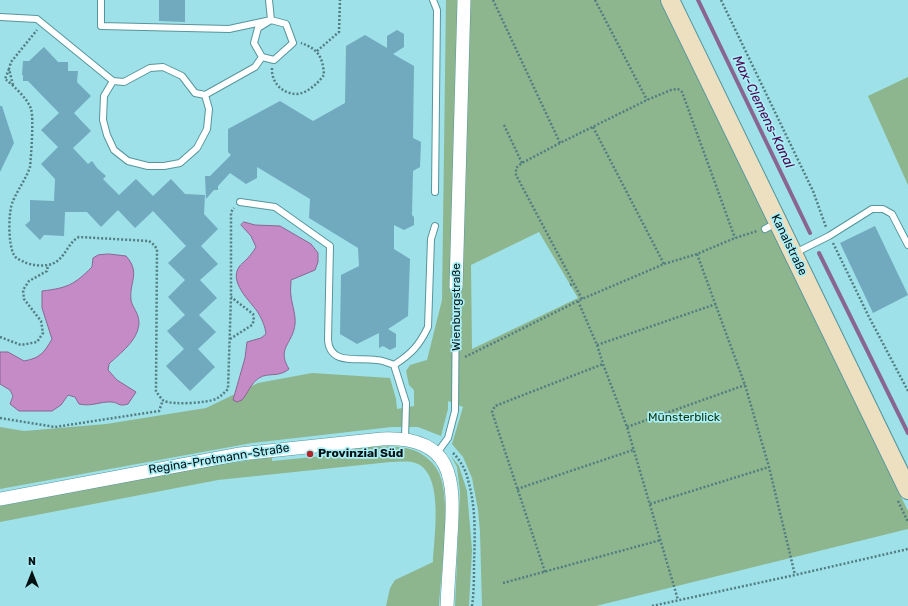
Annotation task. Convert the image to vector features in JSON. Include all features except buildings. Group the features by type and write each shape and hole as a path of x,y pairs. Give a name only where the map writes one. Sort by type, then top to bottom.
{"main road":[{"name":"Kanalstraße","path":"670,0 772,225 794,254 908,490"}],"street":[{"name":"Wienburgstraße","path":"456,288 464,0"},
{"name":"Regina-Protmann-Straße","path":"0,499 240,454 382,439 404,439 440,449"},
{"path":"440,449 449,474 452,495 452,529 446,606"}],"lane":[{"path":"101,0 101,26 229,29 271,20 286,24 292,43 274,60 262,57 254,43 258,28 271,20"},
{"path":"270,0 271,20"},
{"path":"433,0 437,10 435,192"},
{"path":"0,17 37,19 113,81 124,82 150,68 164,67 182,76 195,93 205,95 255,67 262,57"},
{"path":"113,81 104,96 102,120 107,135 114,150 128,161 148,166 164,166 180,163 197,148 207,129 210,109 205,95"},
{"path":"240,202 275,207 330,246 328,348 332,353 336,357 377,360 394,365"},
{"path":"794,254 829,236 872,209 883,209 892,214 908,245"},
{"path":"394,365 410,354 424,337 428,327 432,239 435,226"},
{"name":"Wienburgstraße","path":"440,449 448,438 455,411 456,288"},
{"path":"394,365 406,403 404,439"}],"path":[{"path":"317,51 339,32 340,0"},
{"path":"493,0 560,143"},
{"path":"596,0 647,100"},
{"path":"721,0 813,191 829,236 869,317 908,390"},
{"path":"13,86 10,70 11,62 17,53 43,24"},
{"path":"274,60 271,74 276,84 284,91 297,94 317,84 324,75 324,64 317,51 310,46 300,43 292,43"},
{"path":"10,70 5,79 31,107 32,125 30,167 12,201 10,210 11,249 15,257 37,266 54,263 61,258 74,239 79,237 149,241 154,245 157,249 156,391 163,400 170,402 195,402 214,399 228,389 231,297 231,212 240,202"},
{"path":"582,299 516,175 516,168 522,163 560,143 647,100 671,90 678,89 682,92 735,238"},
{"path":"504,125 522,163"},
{"path":"593,127 664,264"},
{"path":"456,361 582,299 664,264 697,254 735,238 772,225"},
{"path":"697,254 745,385 769,467 795,576"},
{"path":"0,337 21,345 37,342 43,333 41,321 24,299 22,290 29,281 47,271 48,265"},
{"path":"230,339 252,325 254,320 253,314 231,297"},
{"path":"578,301 627,426 678,600"},
{"path":"596,344 716,304"},
{"path":"545,572 492,412 495,406 603,364"},
{"path":"627,426 745,385"},
{"path":"0,418 55,427 159,411 163,400"},
{"path":"440,449 454,454 460,462 470,485 474,519 474,589 472,606"},
{"path":"517,488 633,450"},
{"path":"650,504 769,467"},
{"path":"503,583 661,540"},
{"path":"652,606 795,576 908,549"}],"green space":[{"name":"Münsterblick","path":"446,0 660,0 908,511 908,529 596,606 482,606 478,510 472,478 463,457 452,444 463,407 448,401 448,409 441,436 418,427 392,427 252,443 0,489 0,427 24,431 106,424 206,408 258,383 312,373 390,378 396,399 397,409 414,406 414,390 409,385 406,371 410,365 427,360 442,300","holes":["539,232 578,298 472,349 471,265"]},
{"path":"908,77 908,185 868,96"},
{"path":"387,447 411,449 418,452 433,463 439,473 445,501 445,538 439,606 386,606 390,588 395,580 433,562 436,523 434,494 431,481 426,471 418,464 412,462 390,462 218,480 0,522 0,506 208,466 272,457 272,461 334,455 334,450"},
{"path":"451,456 459,466 467,491 472,550 469,606 455,606 460,492 457,467"}],"shaded area":[{"path":"244,222 255,225 280,226 311,244 318,253 318,262 315,270 291,280 291,294 295,324 294,331 286,346 284,356 285,362 289,369 285,372 262,376 256,380 242,400 237,402 233,400 245,358 247,342 261,338 266,334 264,325 257,311 241,290 236,279 239,267 256,247 251,236 241,225"},
{"path":"109,254 126,256 133,268 134,273 131,300 138,316 139,323 138,329 132,341 109,364 108,370 117,380 136,392 128,404 125,405 115,402 108,402 84,405 79,404 75,397 68,395 61,405 52,411 19,411 10,404 13,396 10,390 0,384 0,352 8,352 24,361 41,354 52,339 42,308 42,291 58,289 70,285 92,267 93,258 98,255"}],"waterway":[{"name":"Max-Clemens-Kanal","path":"698,0 810,233"},
{"name":"Max-Clemens-Kanal","path":"819,253 908,433"}],"place":[{"name":"Provinzial Süd","path":"310,454"}]}
